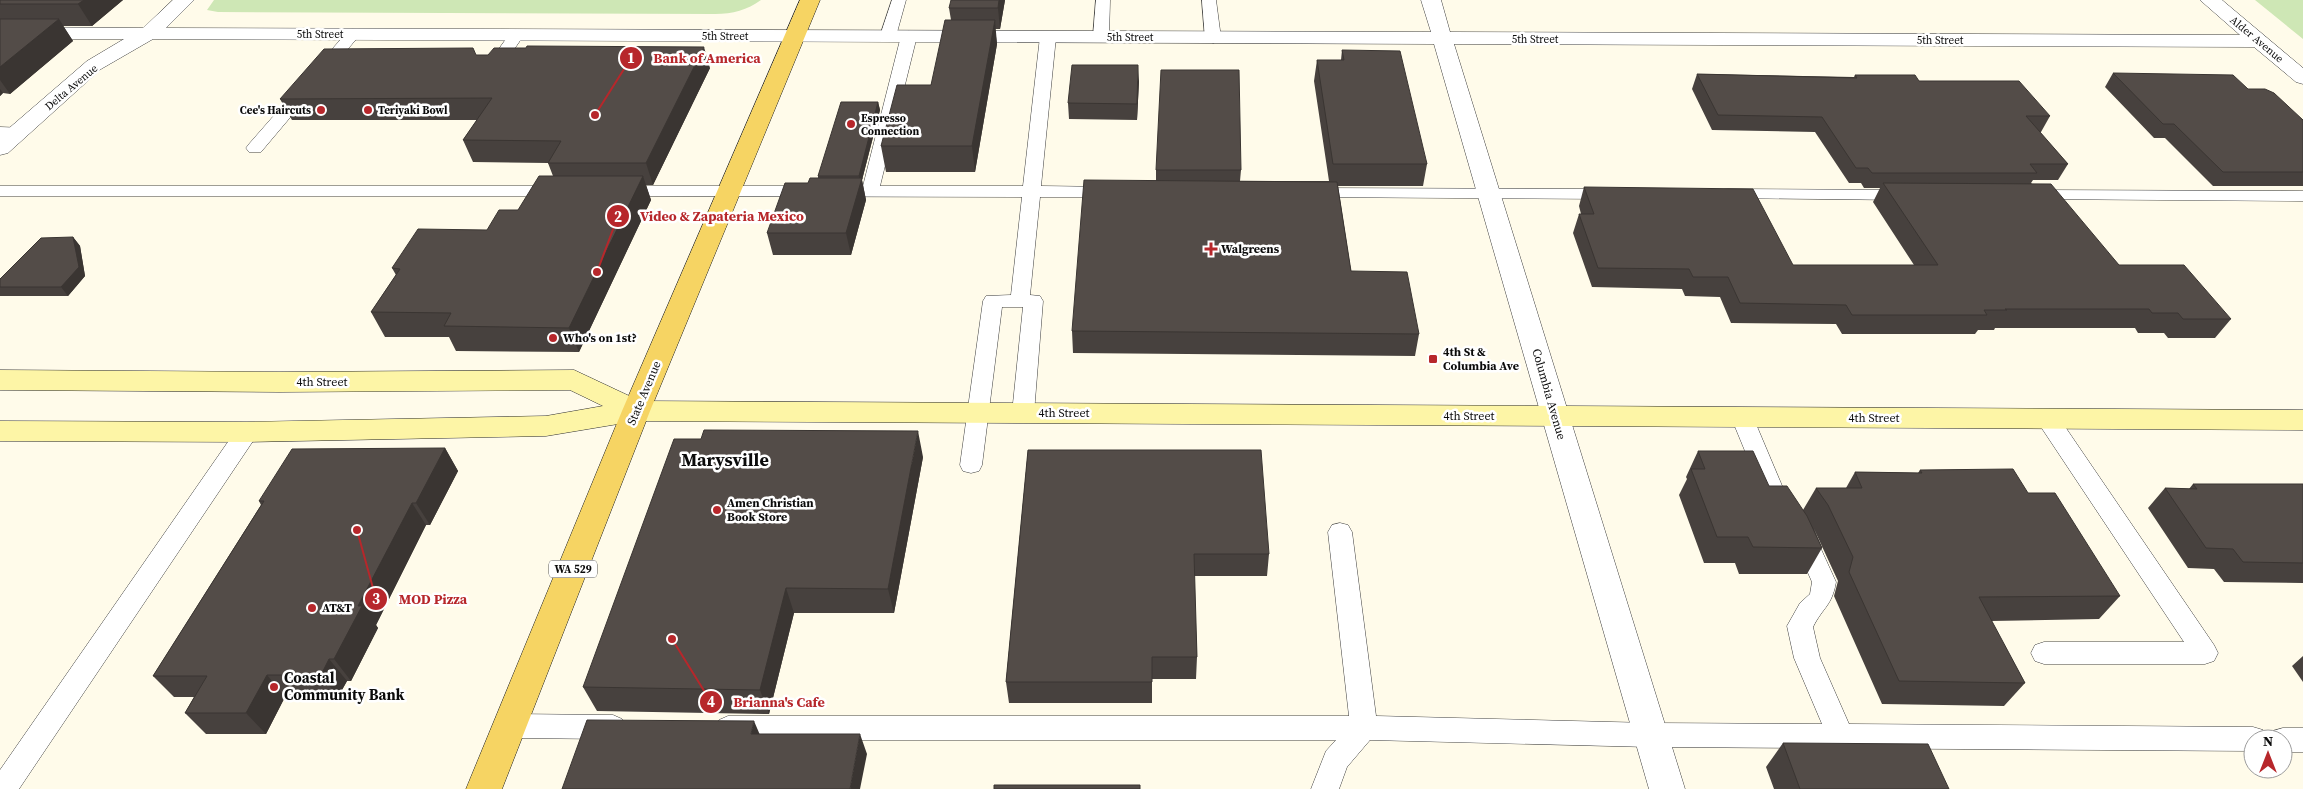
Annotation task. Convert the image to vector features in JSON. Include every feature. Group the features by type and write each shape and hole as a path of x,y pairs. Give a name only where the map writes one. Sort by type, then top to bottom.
{"main road":[{"name":"State Avenue","path":"484,789 636,412 810,0"},
{"name":"4th Street","path":"0,380 269,382 574,380 636,412"},
{"name":"4th Street","path":"0,431 247,432 546,426 636,412 2303,420"}],"street":[{"name":"Delta Avenue","path":"0,148 9,132 94,66 148,34 184,0"},
{"name":"Columbia Avenue","path":"1431,0 1666,789"},
{"name":"Alder Avenue","path":"2210,0 2303,78"},
{"name":"5th Street","path":"0,33 2259,41"}],"lane":[{"path":"888,36 899,0"},
{"path":"1101,37 1103,0"},
{"path":"1209,0 1213,38"},
{"path":"255,148 353,34"},
{"path":"491,71 516,35"},
{"path":"870,192 909,36"},
{"path":"1024,413 1026,301 1032,192 1048,37"},
{"path":"0,191 572,191"},
{"path":"600,191 1130,192"},
{"path":"1290,193 1629,194"},
{"path":"1713,194 1919,195"},
{"path":"2018,195 2303,196"},
{"path":"971,465 993,301 1026,301"},
{"path":"1742,417 1772,490 1804,536 1824,582 1821,598 1809,610 1800,626 1807,658 1841,736"},
{"path":"2044,653 2205,653 2047,418"},
{"path":"3,789 247,432"},
{"path":"1325,789 1336,760 1364,728 1340,532"},
{"path":"510,726 637,727"},
{"path":"707,728 1364,728 1650,734 2243,739"}],"green space":[{"path":"214,0 761,0 740,11 715,14 218,12 207,10"},
{"path":"2255,0 2303,0 2303,39"}],"building":[{"path":"0,0 84,0 78,4 0,4"},
{"path":"951,0 999,0 998,8 949,8"},
{"path":"0,19 59,19 0,67"},
{"path":"945,20 995,20 972,146 881,146 897,85 931,85"},
{"path":"527,46 704,47 646,163 548,163 561,141 463,140 492,98 280,99 324,49 473,48 476,55 488,55 494,48 526,48"},
{"path":"1342,50 1400,51 1427,164 1333,164 1317,60 1344,60"},
{"path":"1072,65 1138,65 1137,104 1068,103"},
{"path":"1161,70 1239,70 1241,170 1156,170"},
{"path":"2113,73 2233,75 2248,89 2265,89 2274,93 2303,120 2303,172 2223,172 2174,124 2163,124"},
{"path":"1697,74 1857,78 1855,75 1915,75 1919,81 2019,81 2050,116 2026,116 2068,164 2030,164 2037,173 1872,173 1868,168 1856,168 1822,117 1718,115"},
{"path":"841,102 878,102 859,176 818,176"},
{"path":"539,176 643,176 569,328 444,326 451,313 371,312 400,269 392,268 418,229 487,230 499,210 518,210"},
{"path":"810,178 862,178 846,233 767,233 785,183 808,183"},
{"name":"Walgreens","path":"1084,180 1337,182 1351,271 1407,272 1419,334 1072,331"},
{"path":"1883,183 2051,184 2119,265 2184,265 2231,319 2183,319 2178,313 2152,313 2149,309 2005,309 2007,310 1984,310 1987,315 1852,315 1846,305 1740,303 1728,277 1693,277 1689,269 1598,268 1579,214 1594,214 1584,187 1753,189 1793,265 1938,265"},
{"path":"73,237 79,267 61,287 0,287 0,279 41,238"},
{"path":"704,430 918,431 888,589 786,588 760,690 583,687 674,439 701,439"},
{"path":"445,448 416,503 412,503 358,606 362,606 334,659 329,659 321,675 267,675 246,713 185,713 207,676 153,676 264,501 259,501 292,449"},
{"path":"1028,450 1261,450 1269,554 1194,554 1197,657 1152,657 1152,682 1006,682"},
{"path":"1698,451 1753,451 1769,486 1787,486 1807,516 1822,548 1753,547 1748,537 1717,537 1691,469 1705,469"},
{"path":"2013,469 2028,493 2055,493 2120,596 1979,597 2025,683 1899,681 1849,572 1853,557 1828,505 1816,488 1862,488 1855,472 1922,473 1920,470"},
{"path":"2193,484 2303,484 2303,563 2243,562 2233,549 2206,548 2165,488 2197,489"},
{"path":"587,720 754,721 751,734 860,734 850,789 562,789"},
{"path":"1783,743 1928,744 1949,789 1800,789"},
{"path":"994,785 1140,785 1140,789 994,789"}],"place":[{"name":"Cee's Haircuts","path":"321,110"},
{"name":"Teriyaki Bowl","path":"368,110"},
{"name":"Bank of America","path":"595,115"},
{"name":"Espresso Connection","path":"851,124"},
{"name":"Walgreens","path":"1211,249"},
{"name":"Video & Zapateria Mexico","path":"597,272"},
{"name":"Who's on 1st?","path":"553,338"},
{"name":"4th St & Columbia Ave","path":"1433,359"},
{"name":"Amen Christian Book Store","path":"717,510"},
{"name":"MOD Pizza","path":"357,530"},
{"name":"AT&T","path":"312,608"},
{"name":"Brianna's Cafe","path":"672,639"},
{"name":"Coastal Community Bank","path":"274,687"}],"district":[{"name":"Marysville","path":"725,460"}]}
